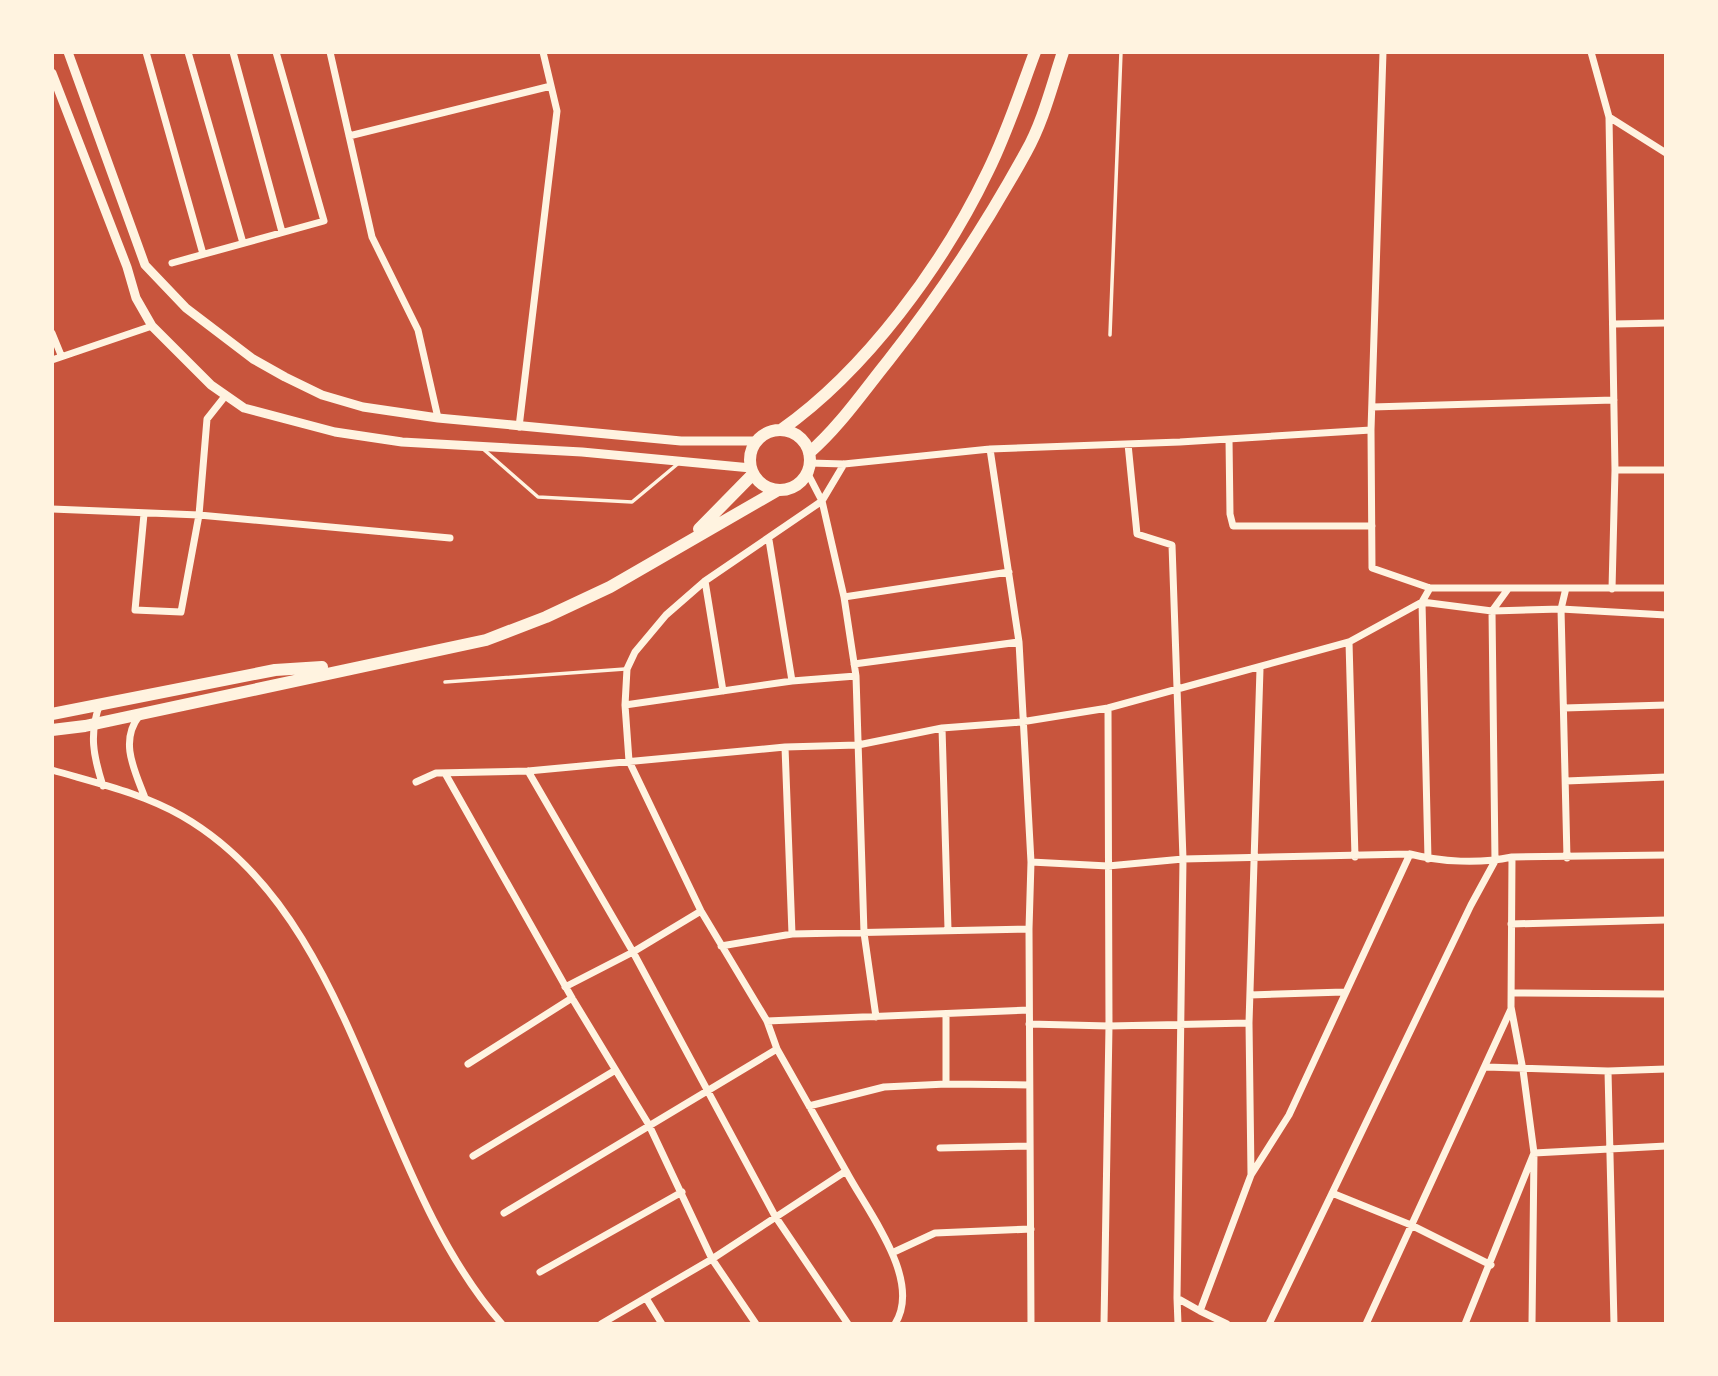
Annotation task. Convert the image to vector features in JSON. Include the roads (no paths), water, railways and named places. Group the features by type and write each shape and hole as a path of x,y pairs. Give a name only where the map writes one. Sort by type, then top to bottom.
{"highway":[{"path":"778,490 763,485 752,471 750,458 757,441 764,435 781,430 830,390 879,337 922,280 989,171 1035,52"},
{"path":"52,730 93,724 361,664 425,654 486,640 546,617 610,587 690,538 778,490 796,486 809,463 941,290 967,250 1027,150 1063,52"},
{"path":"781,430 802,440 809,463"},
{"path":"690,538 752,471"},
{"path":"52,714 275,670 361,664"}],"street":[{"path":"68,52 145,265 163,287 253,359 322,395 363,407 438,418 681,441 757,441"},
{"path":"146,52 204,254"},
{"path":"188,52 243,243"},
{"path":"233,52 282,232"},
{"path":"172,263 324,221 276,52"},
{"path":"330,52 372,237 418,330 438,418"},
{"path":"519,426 557,111 543,52"},
{"path":"1383,52 1371,430 1372,568 1430,588 1665,588"},
{"path":"1591,52 1609,117 1615,470 1612,589"},
{"path":"52,73 127,267 136,298 152,326 212,385 244,408 335,432 401,442 683,460 752,471"},
{"path":"349,136 551,86"},
{"path":"1609,117 1665,153"},
{"path":"1614,324 1665,323"},
{"path":"52,360 152,326"},
{"path":"52,333 61,355"},
{"path":"144,514 135,610 181,612 199,515 207,419 226,395"},
{"path":"1372,407 1614,400"},
{"path":"876,1017 864,933 856,676 844,597 822,501 809,463 844,464 990,449 1371,430"},
{"path":"1229,439 1230,514 1233,526 1372,526"},
{"path":"1128,444 1137,534 1172,545 1183,859 1178,1324"},
{"path":"990,449 1019,642 1021,722 1031,862 1028,929 1031,1324"},
{"path":"844,464 822,501 769,540 705,581 666,615 635,652 627,669 625,705 629,761 701,911 767,1021 778,1049 809,1106 894,1252 903,1289 902,1312 895,1324"},
{"path":"1615,470 1665,470"},
{"path":"52,509 199,515 450,538"},
{"path":"769,540 792,681"},
{"path":"844,597 1009,572"},
{"path":"705,581 723,691"},
{"path":"1428,859 1422,602 1430,588"},
{"path":"1566,588 1561,609 1567,858"},
{"path":"1269,1324 1471,905 1495,861 1492,611 1508,589"},
{"path":"416,782 436,773 446,775 528,771 785,747 858,745 942,728 1021,722 1108,708 1260,669 1349,642 1422,602 1492,611 1561,609 1665,615"},
{"path":"854,664 1019,642"},
{"path":"1349,642 1355,857"},
{"path":"1251,1175 1250,995 1260,669"},
{"path":"625,705 792,681 856,676"},
{"path":"100,703 93,724 93,755 103,786"},
{"path":"1564,708 1665,705"},
{"path":"1104,1324 1109,1026 1108,708"},
{"path":"141,714 130,733 129,744 145,798"},
{"path":"942,728 947,929"},
{"path":"785,747 792,934"},
{"path":"52,770 145,798 182,816 217,841 284,912 324,978 434,1223 461,1269 502,1324"},
{"path":"528,771 633,952 775,1216 848,1324"},
{"path":"446,775 565,987 649,1125 712,1259 756,1324"},
{"path":"1566,782 1665,777"},
{"path":"1200,1311 1251,1175 1289,1115 1410,854"},
{"path":"1031,862 1108,866 1183,859 1253,860 1410,854 1428,859 1495,861 1512,857 1665,855"},
{"path":"1366,1324 1486,1067 1511,1007 1514,993 1512,857"},
{"path":"565,987 633,952 701,911"},
{"path":"1511,924 1665,920"},
{"path":"721,946 792,934 1028,929"},
{"path":"1250,995 1344,992"},
{"path":"1514,993 1665,993"},
{"path":"468,1064 572,998"},
{"path":"1511,1007 1524,1070 1534,1153 1532,1324"},
{"path":"767,1021 1029,1010"},
{"path":"946,1014 946,1084"},
{"path":"1029,1024 1109,1026 1250,1023"},
{"path":"504,1213 778,1049"},
{"path":"1486,1067 1524,1070 1665,1069"},
{"path":"1608,1070 1614,1324"},
{"path":"473,1156 614,1071"},
{"path":"809,1106 884,1087 946,1084 1030,1086"},
{"path":"940,1148 1030,1146"},
{"path":"1534,1153 1665,1146"},
{"path":"1465,1324 1534,1153"},
{"path":"601,1324 712,1259 846,1171"},
{"path":"540,1272 682,1192"},
{"path":"1332,1193 1411,1225 1491,1265"},
{"path":"894,1252 935,1233 1031,1229"},
{"path":"646,1298 662,1324"},
{"path":"1177,1298 1227,1324"}],"lane":[{"path":"1110,335 1121,52"},
{"path":"481,447 538,497 632,502 683,460"},
{"path":"445,682 627,669"}]}
